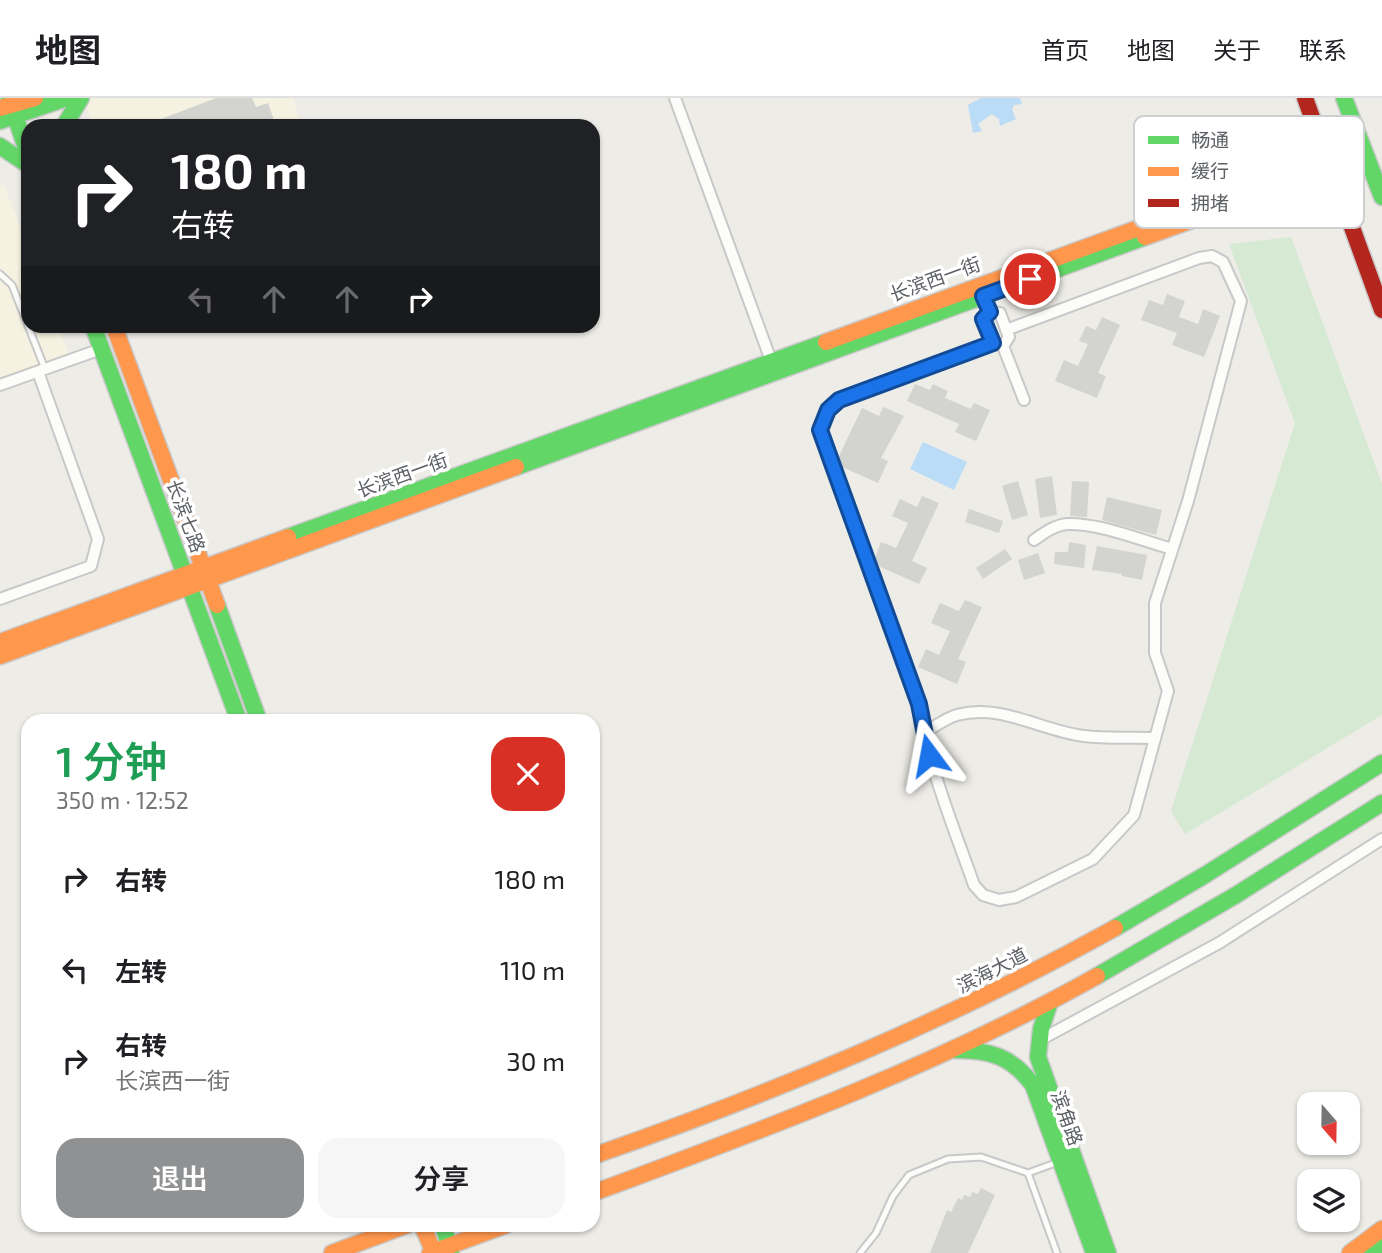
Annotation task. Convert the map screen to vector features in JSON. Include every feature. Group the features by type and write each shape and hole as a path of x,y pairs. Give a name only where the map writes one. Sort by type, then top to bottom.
{"main road":[{"path":"21,139 7,110 67,98"},
{"path":"68,119 81,98"},
{"path":"1305,98 1312,116"},
{"path":"1345,98 1352,116"},
{"path":"0,146 21,160"},
{"path":"1364,149 1382,197"},
{"name":"长滨西一街","path":"0,656 187,581 773,367 1141,228"},
{"name":"长滨西一街","path":"773,367 983,296 1170,228"},
{"path":"1352,228 1382,310"},
{"name":"长滨七路","path":"95,333 236,714"},
{"name":"长滨七路","path":"117,333 256,714"},
{"name":"长滨西一街","path":"0,642 187,581"},
{"name":"滨海大道","path":"600,1153 795,1082 1025,978 1180,890 1382,764"},
{"path":"600,1190 783,1123 954,1050 1051,1002 1212,912 1382,803"},
{"name":"滨角路","path":"1051,1002 1038,1041 1038,1057 1108,1253"},
{"name":"滨角路","path":"954,1050 978,1049 1008,1057 1020,1067 1033,1085 1094,1253"},
{"path":"1350,1253 1382,1229"},
{"path":"332,1253 388,1232"},
{"path":"424,1232 432,1253 451,1249 490,1232"},
{"path":"445,1232 451,1249"},
{"path":"1371,1253 1382,1245"}],"street":[{"path":"675,98 773,367"},
{"path":"990,312 1000,313 1006,330 1009,337 998,344 839,400 828,410 820,430 919,704 935,776 974,885 983,895 999,900 1016,897 1093,859 1134,815 1168,691 1155,653 1154,603 1213,413 1241,301 1223,262 1212,256 1199,258 1006,330"},
{"path":"983,296 990,312"},
{"path":"990,312 983,319 1024,400"},
{"path":"0,385 101,349"},
{"path":"0,599 91,566 98,539 42,371"},
{"path":"1034,540 1050,529 1068,524 1101,529 1172,549"},
{"path":"924,733 955,715 981,712 1015,716 1084,736 1155,738"},
{"path":"1038,1041 1219,943 1382,839"}],"lane":[{"path":"0,274 12,285 21,311"},
{"path":"29,333 42,371"},
{"path":"860,1253 876,1233 893,1196 909,1175 948,1160 981,1157 1028,1173 1060,1161"},
{"path":"1028,1173 1057,1253"}],"shaded area":[{"path":"92,98 292,98 300,119 91,119 84,101"},
{"path":"0,185 5,187 21,229 21,333 61,333 71,360 0,387"}],"green space":[{"path":"1291,237 1382,484 1382,715 1185,834 1171,811 1295,423 1229,244"}],"water":[{"path":"981,98 1020,98 1022,104 1014,105 1012,110 1016,119 1000,126 999,119 992,114 978,124 982,131 973,133 968,105"},
{"path":"923,442 967,462 954,490 910,469"}],"building":[{"path":"216,98 252,98 256,107 268,103 274,119 161,119"},
{"path":"1167,294 1185,301 1179,317 1198,324 1203,309 1220,316 1204,357 1172,345 1177,333 1141,320 1149,300 1163,305"},
{"path":"1102,317 1120,325 1098,373 1106,376 1097,398 1055,381 1064,360 1078,366 1088,344 1079,341 1086,326 1096,330"},
{"path":"915,384 930,390 933,384 948,391 945,398 971,409 974,403 990,410 976,441 955,432 959,424 907,401"},
{"path":"883,407 904,416 881,458 888,461 878,483 842,467 838,458 862,408 879,416"},
{"path":"1052,476 1057,515 1040,518 1035,479"},
{"path":"1018,481 1028,515 1012,520 1002,486"},
{"path":"1072,481 1089,482 1087,517 1070,516"},
{"path":"922,496 939,503 912,561 927,568 919,584 878,566 875,558 881,542 896,548 908,523 892,516 900,499 917,507"},
{"path":"1107,497 1162,510 1156,535 1102,520"},
{"path":"969,509 1003,521 999,533 965,522"},
{"path":"1069,542 1086,545 1084,568 1054,564 1055,552 1068,552"},
{"path":"1097,546 1147,555 1142,580 1092,570"},
{"path":"1005,549 1012,559 983,579 976,568"},
{"path":"1038,553 1045,573 1024,580 1018,560"},
{"path":"965,600 982,607 958,659 966,662 957,684 918,667 926,649 939,655 950,631 931,623 940,603 959,611"},
{"path":"981,1188 995,1195 968,1253 930,1253 947,1210 951,1212 958,1198 962,1200 964,1195 970,1197 972,1192 978,1194"}],"traffic: fast":[{"path":"9,98 21,133"},
{"path":"0,121 67,98"},
{"path":"68,119 81,98"},
{"path":"1344,98 1351,116"},
{"path":"0,146 21,160"},
{"path":"1364,150 1382,197"},
{"path":"516,467 1145,237"},
{"path":"96,333 236,714"},
{"path":"288,537 826,342"},
{"path":"217,605 256,714"},
{"path":"1115,928 1205,875 1382,763"},
{"path":"1097,976 1236,895 1382,803"},
{"path":"1050,1002 1041,1029 1038,1057 1108,1253"},
{"path":"956,1050 1000,1057 1017,1068 1033,1085 1094,1253"},
{"path":"445,1232 451,1253"},
{"path":"1371,1253 1382,1245"}],"traffic: slow":[{"path":"0,108 35,98"},
{"path":"826,342 1139,228"},
{"path":"1145,237 1170,228"},
{"path":"117,333 217,605"},
{"path":"0,656 516,467"},
{"path":"0,642 288,537"},
{"path":"600,1153 727,1107 859,1053 988,994 1115,928"},
{"path":"600,1190 786,1120 913,1067 1036,1009 1097,976"},
{"path":"1350,1253 1382,1229"},
{"path":"332,1253 388,1232"},
{"path":"425,1232 434,1253"},
{"path":"430,1253 487,1232"}],"traffic: jam":[{"path":"1305,98 1312,116"},
{"path":"1352,228 1382,310"}],"route":[{"path":"929,755 919,704 820,430 828,410 839,400 993,343 983,319 990,312 983,296 1030,279"}]}
